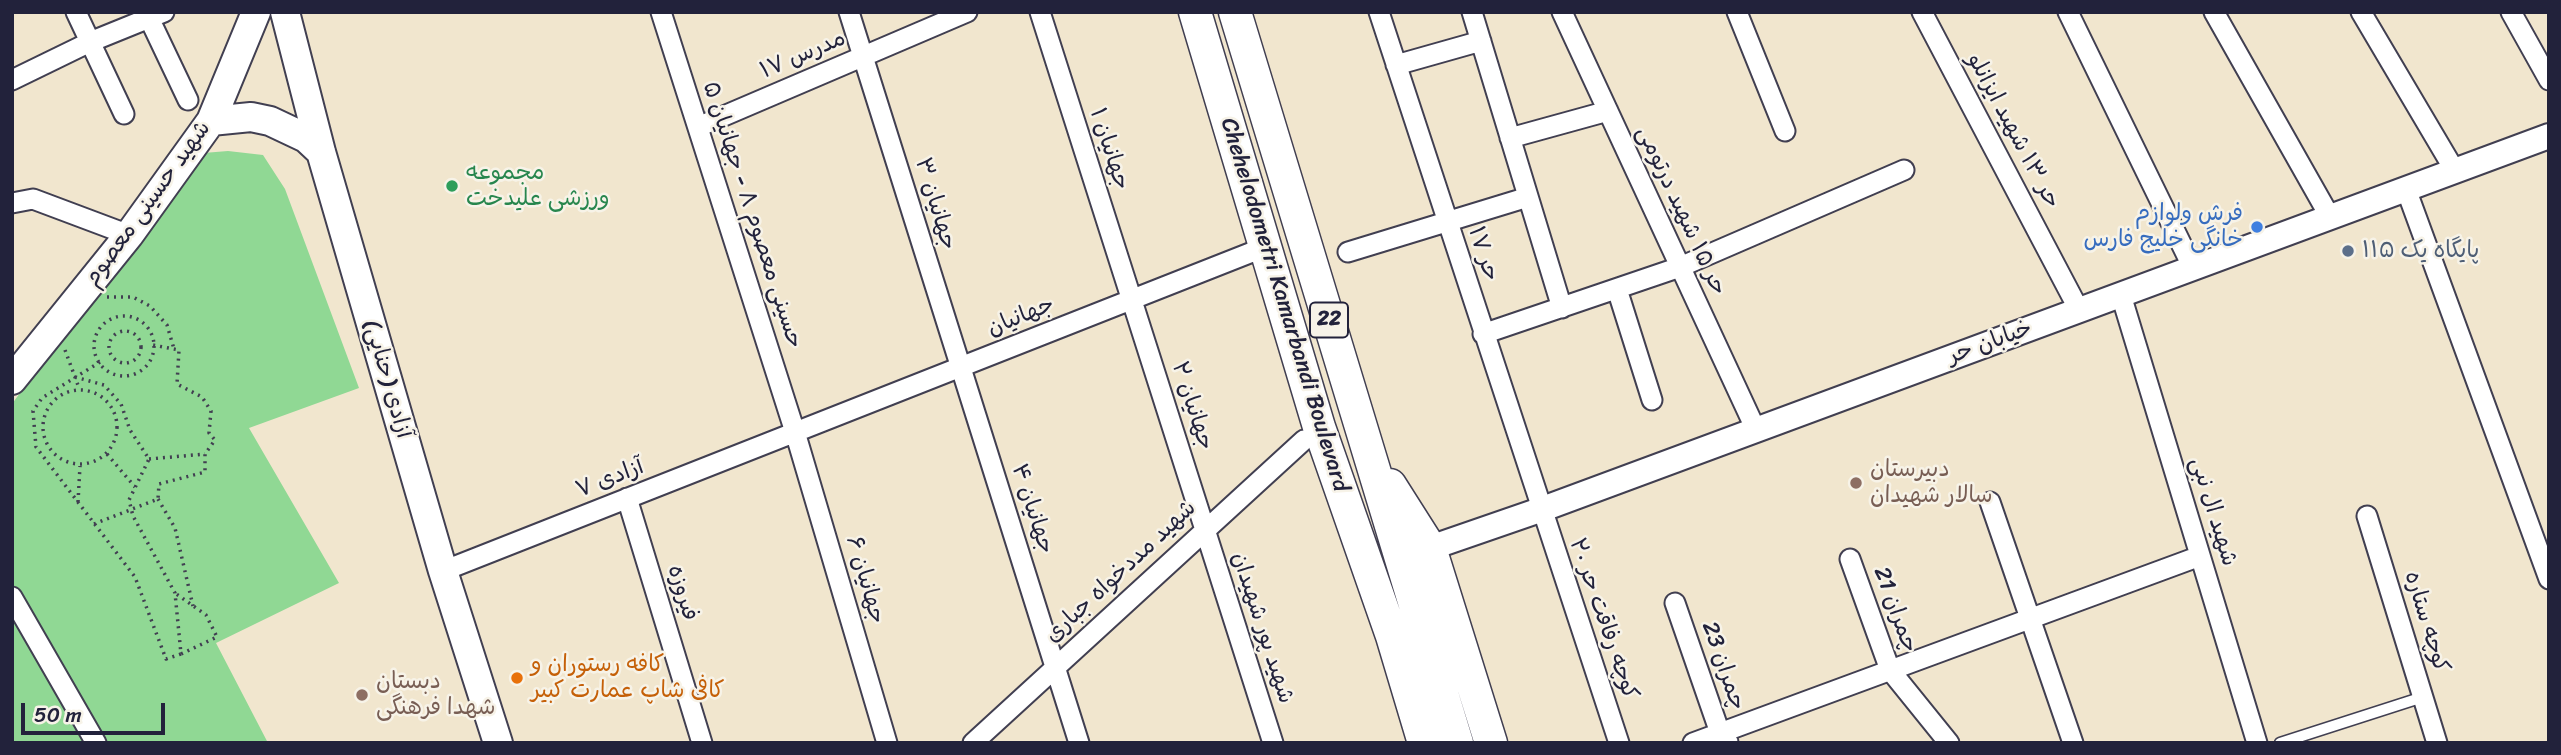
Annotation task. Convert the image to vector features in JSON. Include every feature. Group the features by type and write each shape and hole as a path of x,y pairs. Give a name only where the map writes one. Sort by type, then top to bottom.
{"main road":[{"name":"شهید حسینی معصوم","path":"12,380 130,235 211,121 256,12"},
{"name":"آزادی (حنایی)","path":"285,12 321,152 443,571 498,743"},
{"name":"Chehelodometri Kamarbandi Boulevard","path":"1195,12 1351,523 1392,636 1424,743"},
{"name":"22","path":"1235,12 1457,743"},
{"path":"211,121 251,117 270,121 306,138 321,152"},
{"path":"1368,448 1430,548 1491,743"},
{"path":"1351,523 1373,642 1404,743"}],"street":[{"path":"76,12 124,114"},
{"name":"حسینی معصوم ۸ - جهانیان ۵","path":"661,12 796,432"},
{"name":"جهانیان ۳","path":"849,12 960,367"},
{"name":"مدرس ۱۷","path":"698,127 967,12"},
{"name":"جهانیان ۱","path":"1040,12 1132,300"},
{"name":"حر ۱۷","path":"1379,12 1540,510"},
{"path":"1472,12 1562,308"},
{"path":"1737,12 1785,131"},
{"name":"حر ۱۳ شهید ایزانلو","path":"1922,12 2079,310"},
{"path":"2068,12 2193,268"},
{"path":"2214,12 2330,217"},
{"path":"2361,12 2455,171"},
{"path":"2511,12 2549,80"},
{"path":"12,80 90,42 157,15 188,100"},
{"name":"حر ۱۵ شهید درتومی","path":"1570,15 1608,111 1756,430"},
{"path":"1396,65 1480,41"},
{"path":"1510,138 1608,111"},
{"name":"خیابان حر","path":"1430,548 1540,510 2549,136"},
{"path":"1483,334 1680,267 1904,170"},
{"path":"2406,189 2549,579"},
{"path":"1348,252 1447,224 1528,197"},
{"path":"12,203 33,199 130,235"},
{"name":"جهانیان","path":"796,432 1265,247"},
{"path":"1617,289 1652,400"},
{"name":"شهید ال نبی","path":"2121,295 2257,743"},
{"name":"جهانیان ۲","path":"1132,300 1205,528"},
{"name":"جهانیان ۴","path":"960,367 1057,665 1079,743"},
{"name":"آزادی ۷","path":"443,571 796,432"},
{"name":"جهانیان ۶","path":"796,432 887,743"},
{"name":"شهید مددخواه جباری","path":"973,743 1304,440"},
{"name":"فیروزه","path":"627,498 702,743"},
{"path":"1990,502 2073,743"},
{"name":"کوچه رفاقت حر ۲۰","path":"1540,510 1619,743"},
{"name":"کوچه ستاره","path":"2367,516 2437,743"},
{"name":"شهید پور شهیدان","path":"1205,528 1273,743"},
{"path":"1693,743 1725,738 1890,670 2200,556"},
{"name":"چمران 21","path":"1850,559 1890,670 1949,743"},
{"path":"12,597 96,743"},
{"name":"چمران 23","path":"1675,603 1725,738"}],"lane":[{"path":"2280,743 2423,697"}],"path":[{"path":"105,297 133,297 150,306 167,325 174,349"},
{"path":"126,315 144,322 154,338 153,345 152,357 140,371 122,376 104,369 94,353 96,334 108,320 126,315"},
{"path":"123,330 135,334 142,345 138,357 127,364 115,360 108,349 112,337 123,330"},
{"path":"49,334 64,346 79,388 107,400 118,427 107,454 80,466 53,455 41,427 52,400 79,388"},
{"path":"153,345 179,350 177,384 202,397 211,411 209,433 215,440 205,454 205,472 159,484 158,499 175,528 192,606"},
{"path":"100,362 42,398 33,411 36,447 135,577 166,659 217,637 206,615 175,593"},
{"path":"75,377 104,385 121,404 130,430 149,459"},
{"path":"36,447 46,440"},
{"path":"107,454 135,487"},
{"path":"149,459 205,454"},
{"path":"149,459 129,500 175,593 181,654"},
{"path":"78,504 80,466"},
{"path":"94,524 158,499"}],"green space":[{"path":"228,151 263,155 285,189 359,388 249,428 339,583 216,643 268,743 12,743 12,404 191,154"}],"place":[{"name":"مجموعه ورزشی علیدخت","path":"452,186"},
{"name":"فرش و‌لوازم خانگی خلیج فارس","path":"2257,227"},
{"name":"پایگاه یک ۱۱۵","path":"2348,251"},
{"name":"دبیرستان سالار شهیدان","path":"1856,483"},
{"name":"کافه رستوران و کافی شاپ عمارت کبیر","path":"517,678"},
{"name":"دبستان شهدا فرهنگی","path":"362,695"}]}
